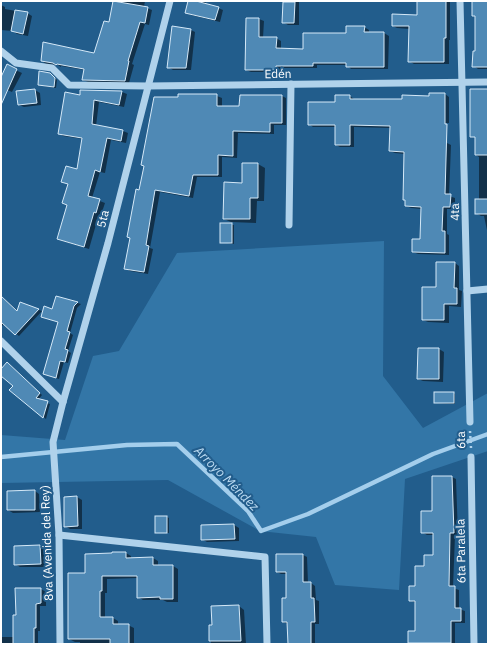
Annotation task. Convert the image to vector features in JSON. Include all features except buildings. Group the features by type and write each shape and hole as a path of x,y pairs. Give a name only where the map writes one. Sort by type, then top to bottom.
{"street":[{"name":"5ta","path":"54,442 63,402 108,243 170,1"},
{"name":"4ta","path":"460,1 470,422"},
{"name":"Edén","path":"1,51 16,63 52,68 69,85 148,86 488,82"},
{"path":"289,225 291,84"},
{"path":"467,291 488,289"},
{"path":"1,341 63,402"},
{"name":"8va (Avenida del Rey)","path":"54,442 59,535 60,644"},
{"name":"6ta Paralela","path":"471,457 474,644"},
{"path":"59,535 266,557 267,644"}],"path":[{"name":"6ta","path":"470,422 471,457"}],"shaded area":[{"path":"384,241 383,376 423,428 488,393 488,451 405,479 399,590 335,585 316,537 260,531 168,480 1,483 1,435 65,440 93,356 119,351 177,253"}],"waterway":[{"name":"Arroyo Méndez","path":"1,457 127,445 177,444 248,511 261,531 308,514 433,454 488,434"}]}
